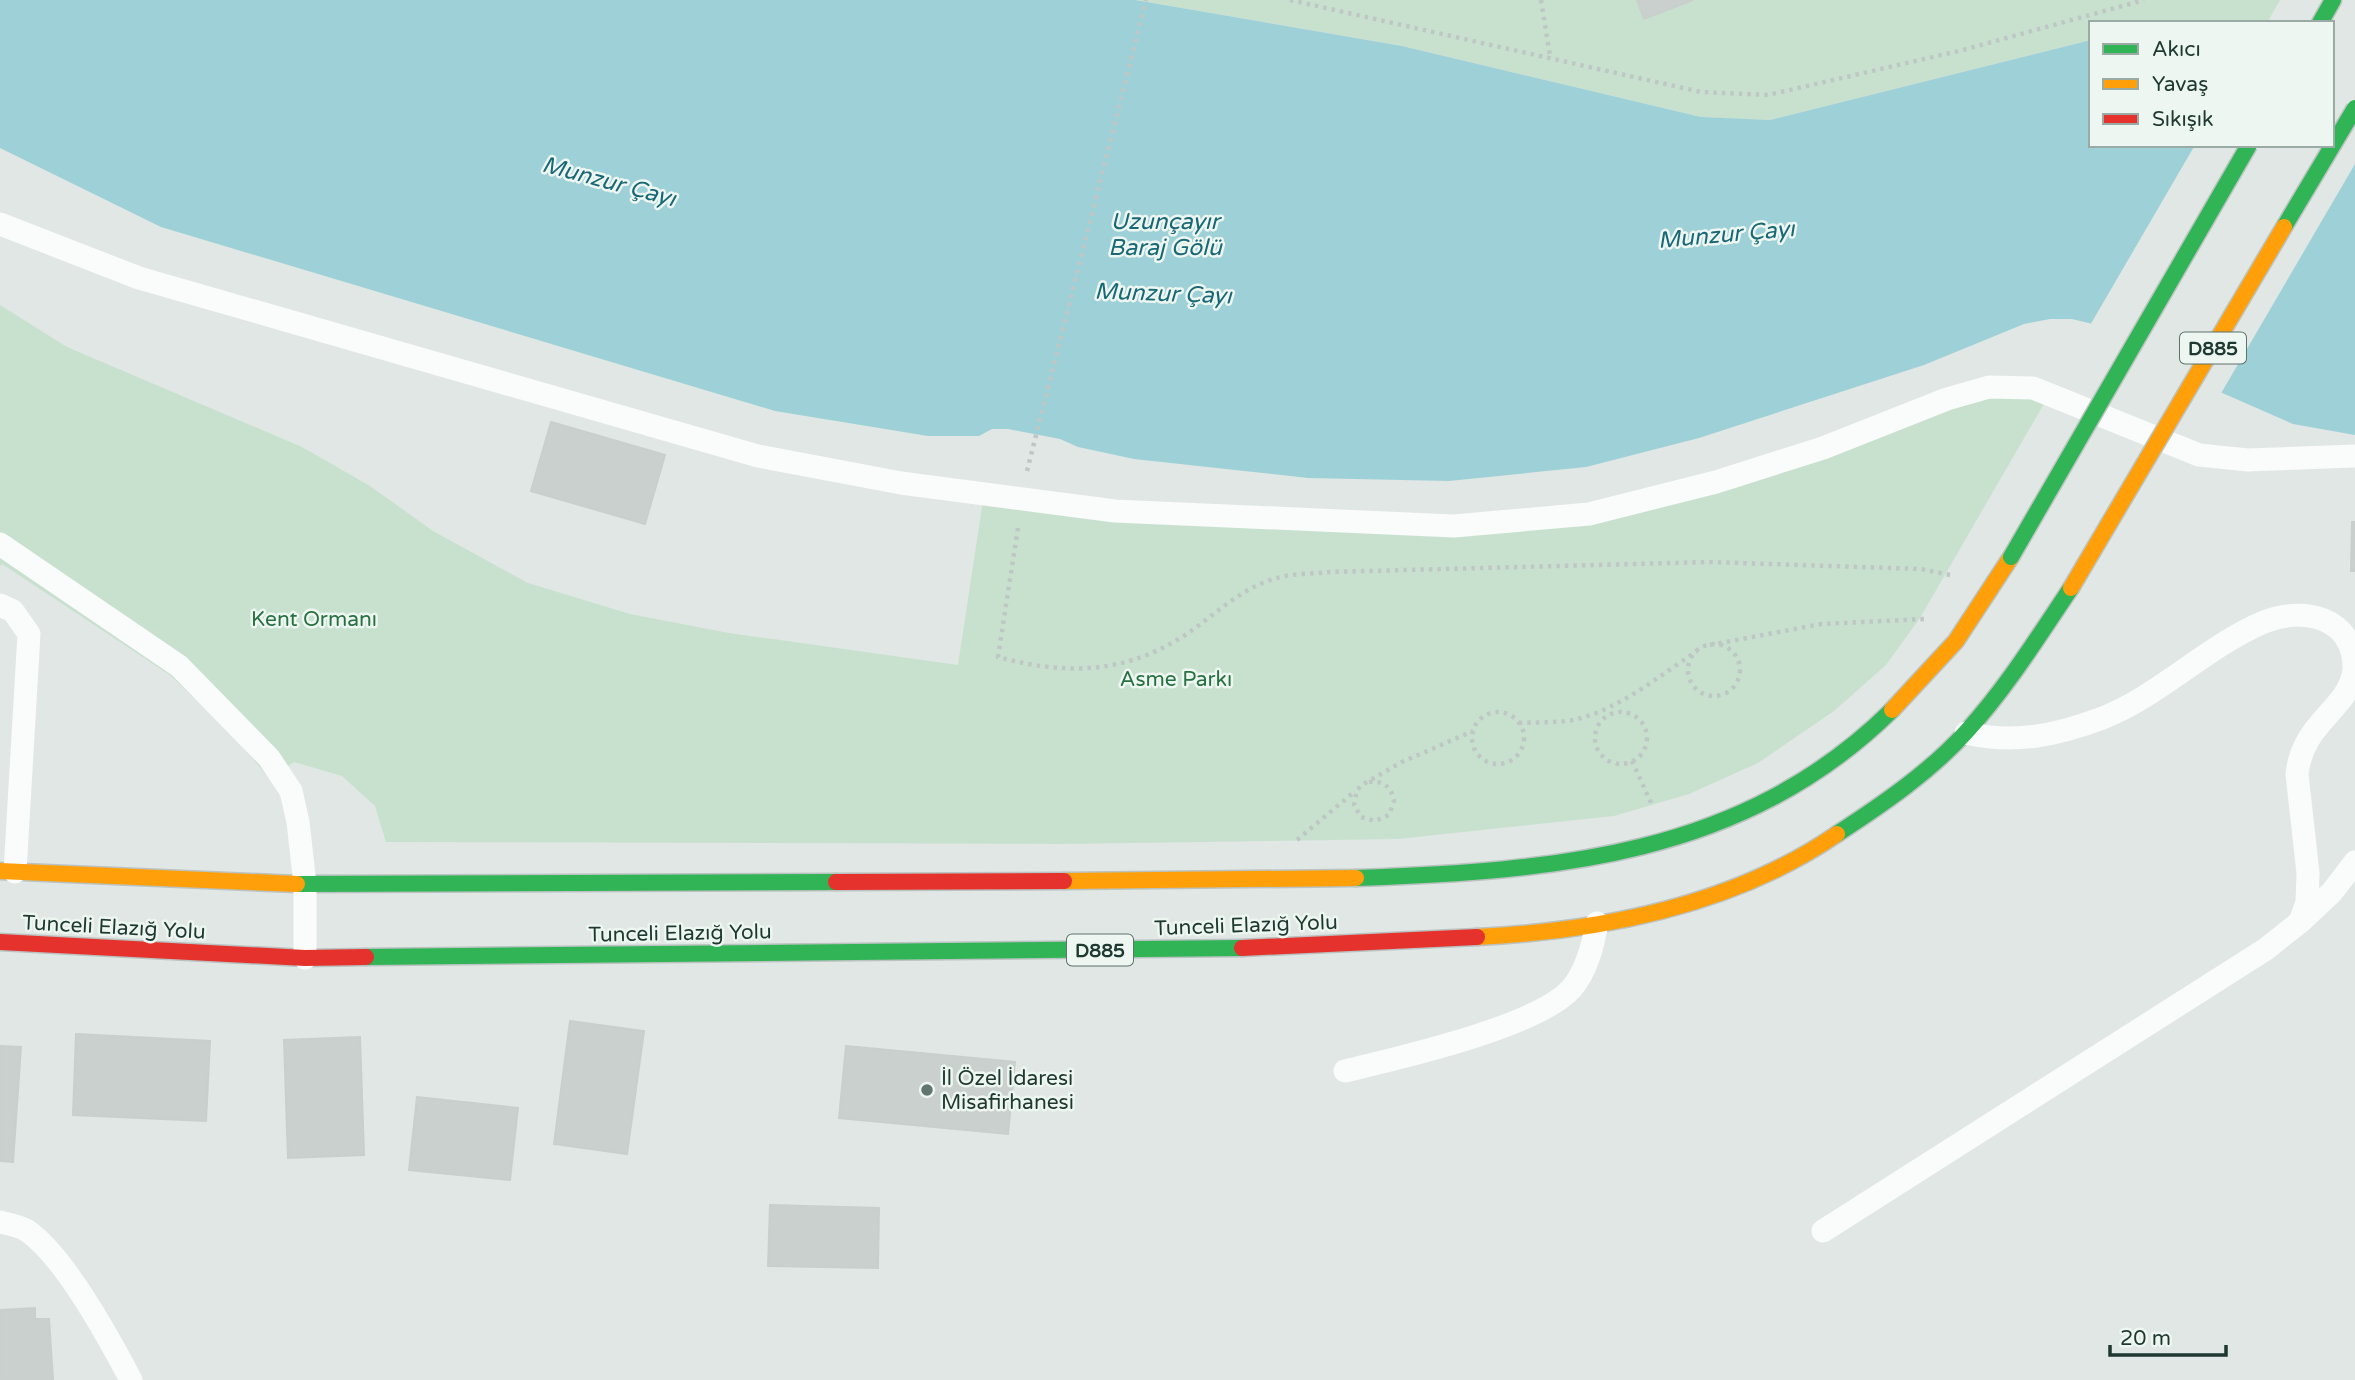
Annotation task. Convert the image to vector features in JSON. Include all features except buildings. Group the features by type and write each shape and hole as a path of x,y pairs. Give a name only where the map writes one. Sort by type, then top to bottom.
{"main road":[{"path":"2321,21 2333,0"},
{"name":"Tunceli Elazığ Yolu","path":"2334,143 2355,107"},
{"name":"Tunceli Elazığ Yolu","path":"8,871 304,884 1252,880 1405,876 1521,866 1610,855 1708,828 1779,794 1858,740 1913,688 1965,627 2011,557 2248,147"},
{"name":"Tunceli Elazığ Yolu","path":"0,942 305,958 1251,948 1519,935 1631,918 1724,892 1810,853 1900,792 1966,733 2012,677 2071,588 2331,147"}],"lane":[{"path":"0,224 139,278 758,456 901,483 1115,511 1441,526 1589,514 1716,482 1824,448 1969,391 1999,386 2033,388 2199,455 2248,460 2355,456"},
{"path":"0,544 179,666 269,758 291,791 302,847 305,958"},
{"path":"0,605 13,611 29,634 8,871"},
{"path":"1966,733 1996,740 2069,730 2146,698 2232,639 2265,622 2302,615 2333,621 2344,630 2351,642 2354,670 2343,695 2308,735 2299,759 2297,774 2308,889 2305,912 2300,922"},
{"path":"1823,1231 2266,949 2332,892 2355,862"},
{"path":"1345,1071 1524,1020 1571,989 1591,953 1597,923"},
{"path":"0,1222 24,1229 48,1250 104,1330 131,1380"}],"path":[{"path":"1146,0 1028,461 998,657 1038,668 1078,669 1121,664 1159,651 1233,599 1276,578 1330,572 1578,564 1849,566 1921,569 1959,577 1989,591"},
{"path":"1290,0 1550,56 1701,92 1769,95 1963,50 2144,0"},
{"path":"1541,0 1550,56"},
{"path":"1292,844 1369,782 1412,757 1473,731 1484,716 1493,713 1503,712 1519,723 1572,720 1602,709 1710,645 1821,624 1920,618 1965,627"},
{"path":"1697,651 1688,667 1692,684 1706,695 1724,694 1737,681 1739,663 1728,649 1710,645"},
{"path":"1602,709 1606,717"},
{"path":"1624,712 1641,720 1647,738 1640,756 1632,761 1613,763 1598,751 1595,732 1606,717 1624,712"},
{"path":"1473,731 1475,750 1480,757 1498,764 1516,757 1521,750 1524,740 1519,723"},
{"path":"1632,761 1669,840"},
{"path":"1357,790 1354,804 1361,817 1375,821 1382,819 1392,809 1393,794 1383,783 1369,782"}],"green space":[{"path":"1135,0 2280,0 2268,21 2089,21 2089,40 1770,120 1701,117 1402,46"},
{"path":"0,305 67,347 302,447 370,486 433,531 528,583 630,614 729,633 958,665 984,494 1296,521 1589,514 1947,399 2049,395 1920,618 1886,665 1834,711 1758,763 1689,794 1614,816 1398,839 1062,844 386,842 375,806 342,776 294,762 269,778 230,732 170,675 2,564 0,566"}],"water":[{"name":"Uzunçayır Baraj Gölü","path":"0,0 1135,0 1402,46 1701,117 1770,120 2089,40 2089,147 2334,147 2334,136 2355,36 2355,435 2293,424 2204,385 2097,325 2072,319 2050,319 2024,324 1924,365 1699,438 1586,467 1449,481 1308,478 1134,459 1078,447 1060,439 1008,429 992,429 979,436 928,436 775,411 161,227 0,148"}],"pier":[{"path":"2334,32 2355,33 2355,164 2220,395 2112,335 2089,327 2194,147 2334,147"}],"traffic: fast":[{"path":"2321,21 2333,0"},
{"path":"2334,143 2355,108"},
{"path":"2011,557 2248,147"},
{"path":"2284,227 2332,147"},
{"path":"1837,834 1922,774 1953,746 2009,679 2071,588"},
{"path":"1356,878 1429,875 1573,861 1642,846 1709,826 1773,797 1834,759 1892,710"},
{"path":"297,884 836,882"},
{"path":"366,957 1242,948"}],"traffic: slow":[{"path":"2071,588 2284,227"},
{"path":"1892,710 1956,641 2011,557"},
{"path":"1477,937 1571,928 1665,910 1755,879 1797,859 1837,834"},
{"path":"0,871 297,884"},
{"path":"1064,881 1356,878"}],"traffic: jam":[{"path":"836,882 1064,881"},
{"path":"1242,948 1477,937"},
{"path":"0,942 305,958 366,957"}],"place":[{"name":"İl Özel İdaresi Misafirhanesi","path":"927,1090"}],"water label":[{"name":"Munzur Çayı","path":"609,181"},
{"name":"Munzur Çayı","path":"1726,234"},
{"name":"Munzur Çayı","path":"1163,293"}],"park label":[{"name":"Kent Ormanı","path":"314,619"},
{"name":"Asme Parkı","path":"1176,679"}]}
